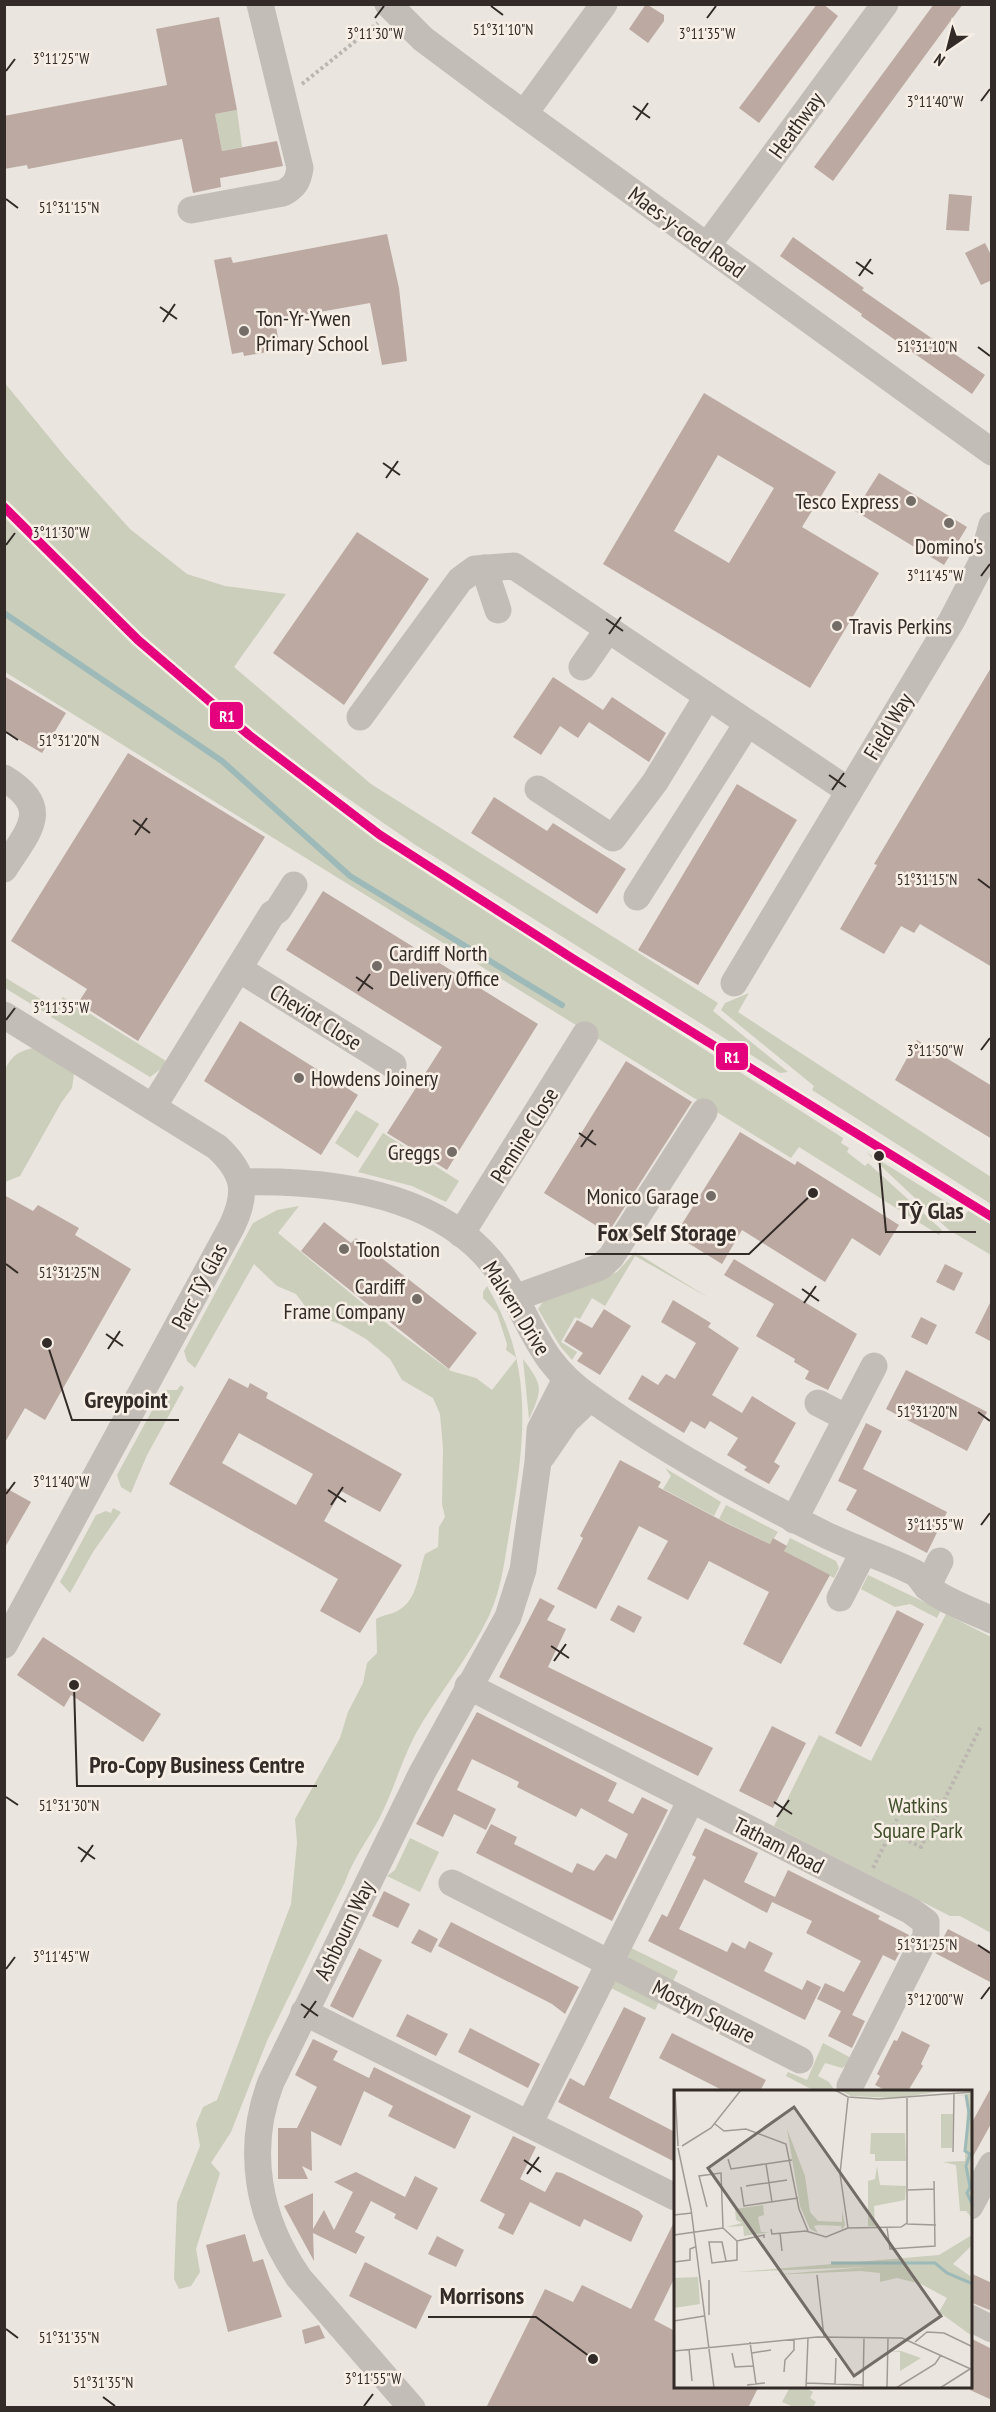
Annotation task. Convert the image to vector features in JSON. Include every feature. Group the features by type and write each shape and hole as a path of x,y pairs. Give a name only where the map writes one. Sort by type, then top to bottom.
{"street":[{"path":"191,210 283,193 292,188 298,180 300,168 260,4"},
{"path":"524,114 604,4"},
{"name":"Heathway","path":"707,246 885,4"},
{"name":"Maes-y-coed Road","path":"383,13 423,39 992,452"},
{"name":"Field Way","path":"734,983 966,593 981,564 992,525"},
{"path":"360,717 460,580 475,569 514,566 607,631 849,791"},
{"path":"484,568 498,610"},
{"path":"582,667 607,631"},
{"path":"538,789 613,838 655,782 707,697"},
{"path":"637,897 747,724"},
{"path":"4,778 22,789 29,797 34,810 29,830 4,869"},
{"path":"153,1107 272,914 294,885"},
{"name":"Cheviot Close","path":"238,969 393,1065"},
{"path":"4,1015 217,1147 234,1165 242,1182"},
{"name":"Pennine Close","path":"461,1234 585,1035"},
{"path":"515,1298 600,1267 611,1257 627,1236 704,1112"},
{"name":"Malvern Drive","path":"242,1182 302,1184 387,1198 425,1212 461,1234 494,1265 515,1298 538,1346 566,1379 590,1398 714,1476 795,1520 863,1553 881,1571 914,1587 927,1587 992,1620"},
{"name":"Parc Tŷ Glas","path":"4,1645 232,1226 240,1207 242,1182"},
{"path":"795,1520 874,1366"},
{"name":"Ashbourn Way","path":"412,2408 300,2278 278,2244 264,2209 257,2163 260,2119 271,2082 304,2012 387,1843 468,1686 501,1631 517,1593 525,1560 540,1430 566,1379"},
{"name":"Ashbourn Way","path":"538,1462 566,1421 590,1398"},
{"path":"818,1403 847,1418"},
{"path":"840,1598 863,1553"},
{"path":"927,1587 940,1561"},
{"name":"Tatham Road","path":"468,1686 910,1911 926,1922 926,1936 850,2085"},
{"path":"529,2124 691,1800"},
{"name":"Mostyn Square","path":"452,1883 800,2060"},
{"path":"304,2012 674,2196"},
{"path":"972,2202 992,2165"},
{"path":"972,2320 992,2329"}],"path":[{"path":"283,100 383,13"},
{"path":"891,1832 921,1847 981,1726"},
{"path":"868,1878 897,1819"}],"green space":[{"path":"237,110 242,147 222,151 215,114"},
{"path":"4,382 67,459 130,529 187,574 225,586 286,594 234,667 371,784 718,1003 713,1011 788,1072 780,1073 414,844 289,758 305,785 384,845 843,1138 841,1143 849,1148 847,1152 865,1166 868,1163 942,1230 939,1235 799,1147 791,1158 5,672"},
{"path":"4,977 54,1007 49,1015 5,988"},
{"path":"749,993 738,1012 991,1177 991,1204 812,1090 814,1086 721,1010 725,1003"},
{"path":"63,997 166,1061 161,1069 150,1077 51,1017"},
{"path":"37,1047 75,1067 72,1088 61,1103 20,1176 5,1182 5,1070 17,1054"},
{"path":"356,1110 379,1124 358,1158 335,1143"},
{"path":"383,1133 459,1181 446,1202 412,1186 358,1172"},
{"path":"866,1152 966,1214 970,1208 991,1221 991,1255 949,1230"},
{"path":"299,1206 278,1233 390,1326 451,1371 476,1378 492,1390 516,1359 522,1404 519,1464 505,1561 489,1616 472,1647 415,1735 384,1809 352,1866 267,2041 231,2132 211,2163 220,2173 196,2249 200,2272 191,2286 179,2289 174,2279 177,2203 200,2146 196,2124 203,2107 217,2100 291,1904 297,1843 295,1819 340,1738 348,1712 363,1683 367,1663 377,1653 376,1619 396,1612 410,1599 425,1554 438,1547 439,1527 445,1517 442,1504 443,1448 440,1414 433,1398 402,1380 390,1359 366,1339 340,1324 311,1314 296,1294 277,1286 254,1264 195,1368 187,1361 184,1351 253,1223 277,1210"},
{"path":"635,1252 709,1298 635,1256 605,1306 592,1298 580,1319 575,1317 561,1342 577,1352 572,1360 560,1346 538,1309 545,1299 617,1272"},
{"path":"487,1286 502,1316 515,1357 506,1350 507,1344 497,1313 483,1298 483,1292"},
{"path":"523,1359 534,1375 539,1388 539,1394 529,1419"},
{"path":"181,1385 184,1388 147,1455 131,1493 121,1487 117,1475 161,1394 167,1390 177,1390"},
{"path":"665,1468 721,1502 714,1516 663,1489 671,1476"},
{"path":"726,1505 778,1532 770,1544 719,1519"},
{"path":"113,1508 121,1512 93,1552 70,1593 60,1582 96,1515 106,1511 111,1513"},
{"path":"790,1538 836,1561 839,1568 834,1578 784,1551"},
{"path":"868,1575 941,1610 937,1618 910,1604 895,1607 861,1589"},
{"name":"Watkins Square Park","path":"946,1614 991,1637 991,1933 960,1916 950,1916 774,1826 819,1735 871,1761"},
{"path":"410,1838 439,1852 420,1892 387,1876 395,1870"},
{"path":"627,1946 678,1971 671,1985 648,1975 635,1966 627,1954"},
{"path":"614,1980 661,1998 655,2010 607,1986"},
{"path":"823,2043 855,2060 842,2068 825,2063 818,2076 829,2082 834,2090 813,2090 786,2076 788,2072 807,2080"},
{"path":"789,2388 806,2388 813,2392 810,2398 816,2402 813,2407 794,2407 782,2402"}],"building":[{"path":"646,4 664,15 664,21 648,43 629,29"},
{"path":"817,4 823,4 838,16 759,123 739,108"},
{"path":"934,4 963,4 833,181 814,167"},
{"path":"219,17 237,110 215,114 222,151 277,141 283,166 220,178 221,187 193,193 182,139 28,169 27,165 4,169 4,116 167,85 156,29"},
{"path":"949,194 972,196 969,231 946,230"},
{"path":"387,234 399,288 407,361 382,365 370,303 275,320 280,350 244,356 243,352 232,354 214,260 231,257 233,263"},
{"path":"793,237 864,288 862,290 985,375 972,394 780,256"},
{"path":"985,243 992,257 992,280 981,285 965,253"},
{"path":"704,393 836,472 802,527 879,573 810,688 603,564","holes":["718,455 774,488 729,563 674,531"]},
{"path":"879,473 967,527 944,565 855,511"},
{"path":"357,532 429,579 344,705 273,653"},
{"path":"992,666 992,967 920,924 914,933 901,926 884,954 840,929 877,865 874,864"},
{"path":"4,676 66,713 42,753 4,731"},
{"path":"553,677 603,710 612,697 666,733 649,762 589,722 578,738 560,726 541,755 513,737"},
{"path":"128,753 265,837 138,1041 78,1003 87,989 11,941"},
{"path":"737,784 797,820 698,985 638,950"},
{"path":"494,797 547,831 553,823 626,869 597,914 471,833"},
{"path":"323,891 538,1024 447,1170 387,1133 442,1047 286,950"},
{"path":"240,1021 358,1095 321,1155 204,1081"},
{"path":"917,1040 992,1086 992,1139 895,1080"},
{"path":"626,1061 692,1102 608,1233 544,1193"},
{"path":"740,1132 795,1165 797,1161 899,1225 880,1256 852,1238 825,1282 742,1230 722,1264 675,1235"},
{"path":"4,1195 33,1211 38,1205 79,1228 75,1235 131,1269 45,1420 25,1408 4,1444"},
{"path":"324,1222 351,1243 356,1238 477,1333 449,1369 301,1251"},
{"path":"734,1259 857,1334 828,1390 805,1379 809,1371 794,1362 795,1359 756,1336 774,1304 724,1275"},
{"path":"945,1264 963,1273 954,1291 936,1282"},
{"path":"992,1299 992,1342 975,1333"},
{"path":"673,1300 711,1323 708,1327 739,1348 712,1395 742,1413 752,1396 796,1423 774,1462 780,1466 769,1484 744,1470 747,1467 727,1455 738,1438 710,1421 705,1429 691,1421 684,1433 628,1399 642,1375 658,1385 666,1374 675,1379 696,1343 661,1322"},
{"path":"604,1309 631,1326 600,1375 577,1361 583,1353 564,1341 577,1320 592,1328"},
{"path":"921,1317 937,1325 927,1345 911,1337"},
{"path":"906,1370 987,1412 967,1451 886,1409"},
{"path":"229,1378 248,1388 250,1383 268,1393 266,1398 402,1474 380,1512 341,1491 324,1521 402,1565 360,1633 320,1611 338,1579 169,1484","holes":["239,1433 313,1474 296,1505 222,1463"]},
{"path":"866,1423 882,1431 863,1469 947,1512 927,1553 846,1510 857,1490 838,1481"},
{"path":"620,1460 661,1482 658,1487 770,1544 773,1538 787,1546 784,1551 830,1575 781,1664 743,1644 769,1592 709,1561 688,1600 647,1579 668,1541 639,1526 596,1609 557,1589 583,1538 580,1536"},
{"path":"4,1487 31,1502 4,1549"},
{"path":"540,1598 555,1606 547,1620 566,1629 548,1667 713,1748 698,1776 499,1677"},
{"path":"618,1605 642,1617 634,1633 610,1620"},
{"path":"897,1610 924,1624 861,1747 835,1733"},
{"path":"43,1637 161,1714 143,1742 71,1695 64,1707 17,1675"},
{"path":"477,1712 617,1783 608,1801 633,1814 642,1797 668,1810 612,1921 476,1853 491,1824 517,1837 514,1844 572,1873 577,1863 594,1871 606,1854 616,1859 628,1834 581,1808 576,1817 517,1787 519,1782 472,1759 457,1790 496,1809 486,1830 454,1814 443,1837 416,1824"},
{"path":"772,1726 806,1743 773,1808 739,1791"},
{"path":"705,1828 758,1853 744,1882 775,1897 788,1870 880,1916 878,1919 909,1935 895,1961 883,1955 852,2015 865,2021 852,2048 828,2036 841,2011 817,1999 825,1983 844,1992 861,1961 806,1933 812,1921 772,1902 767,1913 704,1879 679,1929 727,1952 732,1942 745,1949 749,1941 773,1953 764,1971 802,1990 807,1980 821,1987 805,2020 648,1941 662,1914 667,1917 696,1857 692,1855"},
{"path":"384,1891 410,1904 398,1928 372,1916"},
{"path":"451,1922 579,1987 565,2014 552,2004 438,1946"},
{"path":"419,1929 438,1939 431,1953 411,1943"},
{"path":"948,1929 992,1952 992,1983 935,1953"},
{"path":"359,1948 382,1960 353,2018 330,2006"},
{"path":"624,2007 646,2018 609,2098 674,2131 674,2161 558,2102 570,2078 584,2086"},
{"path":"407,2014 448,2034 436,2056 396,2036"},
{"path":"470,2028 540,2064 528,2088 458,2052"},
{"path":"902,2031 930,2045 921,2064 923,2066 909,2090 885,2090 875,2085 880,2076 877,2074 894,2040 897,2041"},
{"path":"672,2033 766,2080 761,2090 722,2090 659,2058"},
{"path":"313,2039 338,2051 333,2060 369,2078 374,2067 471,2116 455,2149 388,2116 393,2106 364,2091 341,2146 311,2131 312,2171 302,2166 308,2179 278,2179 278,2128 297,2128 317,2087 295,2075"},
{"path":"992,2086 992,2122 972,2158 972,2122"},
{"path":"513,2136 536,2147 520,2179 545,2192 556,2172 562,2173 639,2211 643,2216 631,2242 584,2219 580,2227 530,2202 513,2235 498,2228 505,2214 480,2201"},
{"path":"356,2172 405,2197 415,2176 438,2188 417,2230 394,2218 396,2214 371,2201 355,2232 365,2237 356,2254 313,2233 314,2261 284,2206 313,2193 313,2229 324,2210 334,2230 353,2192 334,2182"},
{"path":"674,2222 674,2279 654,2320 674,2330 674,2388 758,2388 748,2408 486,2408 545,2289 573,2302 582,2285 631,2309"},
{"path":"245,2234 253,2262 263,2259 282,2317 228,2332 206,2245"},
{"path":"437,2236 464,2250 456,2267 428,2254"},
{"path":"365,2262 432,2296 416,2329 349,2296"},
{"path":"972,2274 992,2283 992,2311 972,2303"},
{"path":"319,2325 325,2338 305,2344 302,2330"},
{"path":"972,2339 992,2349 992,2400 970,2390 972,2388"}],"waterway":[{"path":"4,613 222,761 350,876 562,1005"}],"transit line":[{"name":"R1","path":"4,507 138,640 249,735 380,835 575,960 992,1217"}],"place":[{"name":"Ton-Yr-Ywen Primary School","path":"244,331"},
{"name":"Tesco Express","path":"911,501"},
{"name":"Domino's","path":"949,523"},
{"name":"Travis Perkins","path":"837,626"},
{"name":"Cardiff North Delivery Office","path":"377,966"},
{"name":"Howdens Joinery","path":"299,1078"},
{"name":"Greggs","path":"452,1152"},
{"name":"Tŷ Glas","path":"879,1156"},
{"name":"Fox Self Storage","path":"813,1193"},
{"name":"Monico Garage","path":"711,1196"},
{"name":"Toolstation","path":"344,1249"},
{"name":"Cardiff Frame Company","path":"417,1299"},
{"name":"Greypoint","path":"47,1343"},
{"name":"Pro-Copy Business Centre","path":"74,1685"},
{"name":"Morrisons","path":"593,2359"}]}
